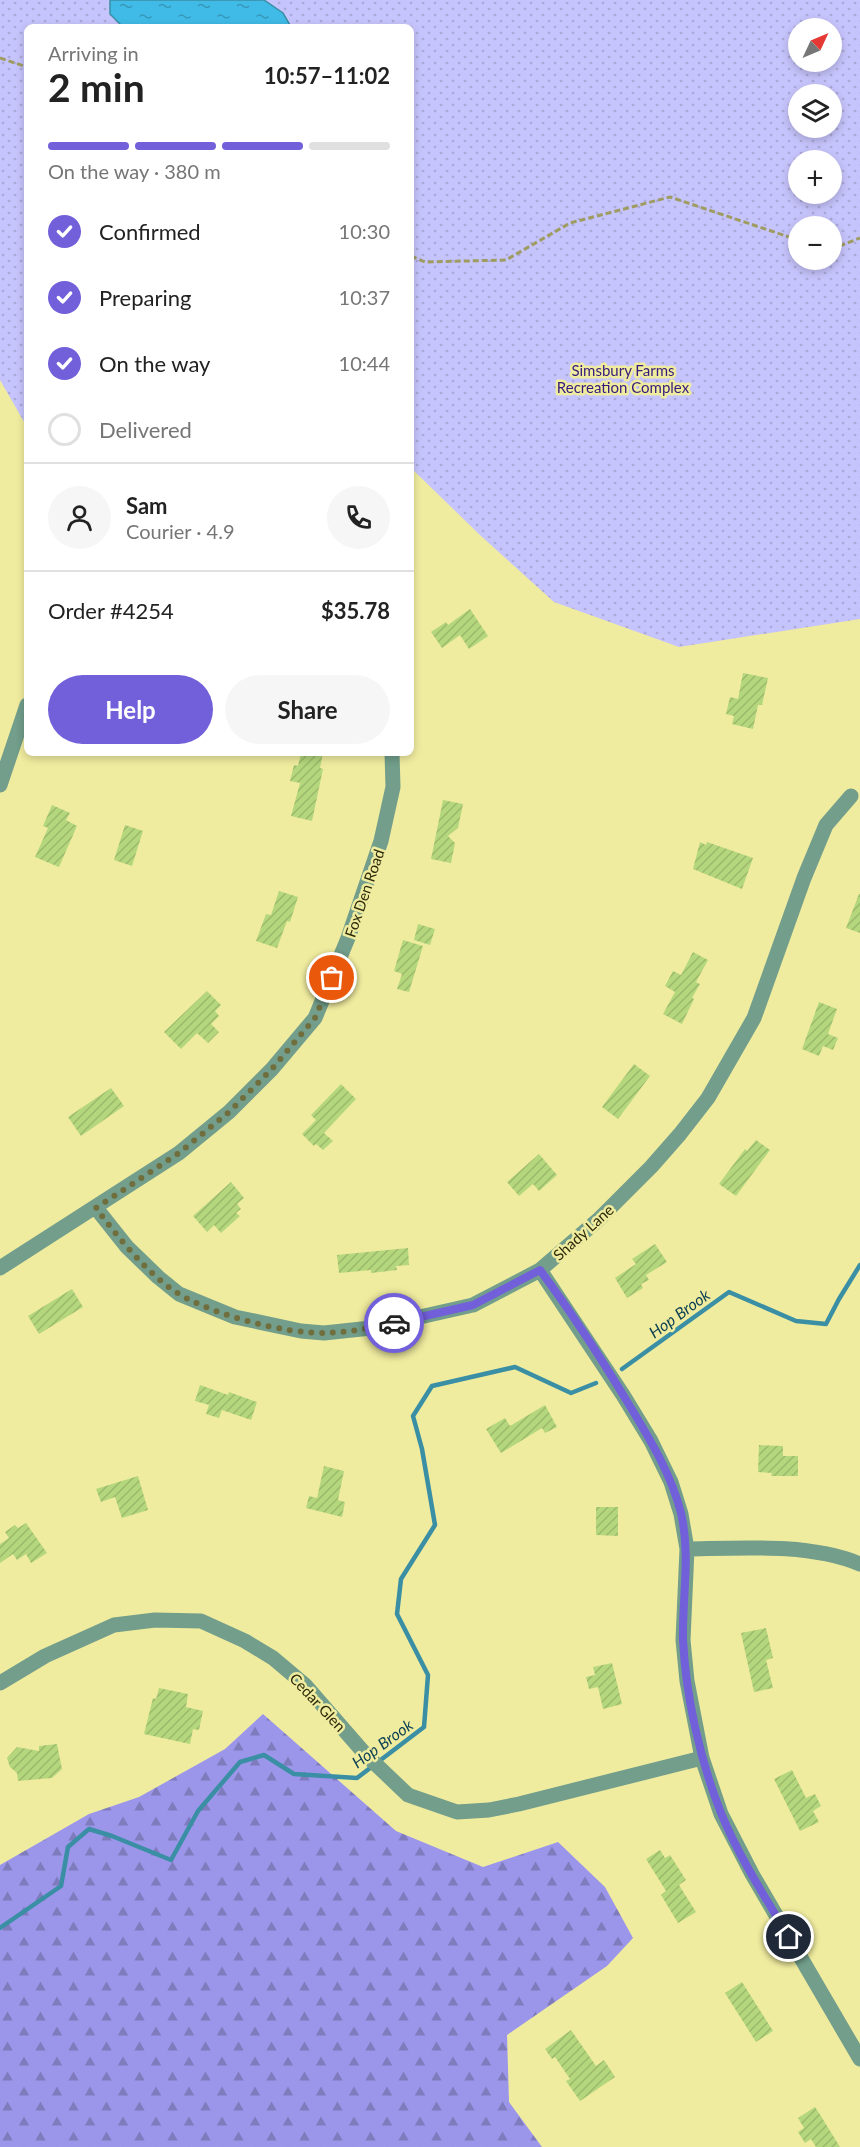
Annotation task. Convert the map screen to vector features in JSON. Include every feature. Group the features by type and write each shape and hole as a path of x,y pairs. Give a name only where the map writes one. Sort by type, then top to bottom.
{"street":[{"path":"0,785 24,714"},
{"name":"Fox Den Road","path":"0,1268 179,1153 229,1112 272,1069 315,1018 348,939 381,841 393,787 392,756"},
{"name":"Shady Lane","path":"96,1208 127,1247 179,1294 235,1317 301,1331 324,1333 371,1328 473,1305 540,1270 598,1220 651,1167 708,1098 754,1018 804,878 826,825 850,796"},
{"path":"540,1270 597,1354 651,1441 672,1482 687,1549 683,1640 687,1681 702,1758 722,1814 752,1874 860,2059"},
{"path":"687,1549 798,1550 849,1559 860,1564"},
{"name":"Cedar Glen","path":"0,1683 45,1656 114,1625 154,1620 201,1621 245,1641 273,1658 305,1685 366,1755 408,1795 457,1812 489,1810 519,1804 702,1758"}],"path":[{"path":"0,58 24,66"},
{"path":"414,257 425,262 506,260 570,223 670,197 788,237"},
{"path":"842,245 860,238"}],"green space":[{"name":"Simsbury Farms Recreation Complex","path":"0,0 860,0 860,619 679,647 554,602 414,471 414,24 24,24 24,422 0,380"},
{"path":"263,1714 396,1831 483,1867 558,1842 605,1887 633,1938 607,1966 507,2035 509,2102 542,2147 0,2147 0,1865 89,1814 139,1797 225,1749"}],"water":[{"path":"110,0 264,0 283,13 289,24 120,24 110,14"}],"building":[{"path":"470,609 488,636 469,649 460,635 442,648 431,632 446,622 448,625"},
{"path":"743,673 768,678 762,705 758,705 753,729 732,724 734,716 726,714 730,697 738,699"},
{"path":"300,756 322,756 320,768 323,769 312,821 291,816 300,783 290,781 294,765 298,766"},
{"path":"443,800 463,804 458,828 448,836 455,843 451,863 431,859"},
{"path":"52,805 70,813 66,820 77,826 59,867 35,857 48,828 43,826"},
{"path":"125,825 143,831 132,866 114,860"},
{"path":"700,842 706,845 707,842 753,858 742,889 693,869"},
{"path":"279,891 298,897 290,922 287,921 277,948 256,941 266,914 271,915"},
{"path":"860,894 860,933 846,928"},
{"path":"418,924 435,929 430,945 414,940"},
{"path":"403,940 423,946 409,992 397,989 402,974 394,971"},
{"path":"693,952 708,960 696,982 700,984 682,1024 663,1014 675,992 665,986 673,971 681,975"},
{"path":"207,991 221,1005 215,1011 219,1016 211,1024 219,1032 208,1043 197,1033 181,1049 164,1032"},
{"path":"819,1002 837,1009 828,1034 838,1038 833,1050 823,1046 819,1056 802,1049"},
{"path":"634,1064 650,1076 618,1119 602,1107"},
{"path":"341,1084 356,1099 324,1133 333,1141 323,1150 316,1144 314,1146 302,1134 316,1120 311,1115"},
{"path":"111,1088 124,1106 81,1136 68,1117"},
{"path":"756,1140 770,1150 736,1196 719,1184 745,1149 747,1151"},
{"path":"539,1154 557,1175 539,1191 533,1184 519,1196 507,1182"},
{"path":"231,1182 244,1198 237,1204 241,1209 236,1213 240,1216 221,1233 214,1225 207,1232 193,1216"},
{"path":"655,1244 667,1262 646,1275 649,1280 641,1284 643,1288 627,1298 615,1278 636,1264 632,1259"},
{"path":"408,1248 409,1265 396,1266 397,1270 339,1273 337,1255"},
{"path":"72,1289 83,1307 39,1334 28,1316"},
{"path":"200,1385 257,1402 251,1420 222,1410 219,1418 206,1414 209,1405 195,1401"},
{"path":"545,1405 557,1427 545,1433 542,1428 501,1453 486,1429 505,1418 510,1426"},
{"path":"759,1445 783,1446 783,1456 798,1456 798,1476 771,1476 772,1473 758,1472"},
{"path":"324,1466 344,1471 338,1500 345,1502 342,1517 306,1508 309,1496 317,1498"},
{"path":"138,1476 148,1510 122,1518 115,1497 101,1502 96,1489"},
{"path":"596,1507 618,1507 618,1536 596,1535"},
{"path":"26,1523 47,1553 31,1563 26,1554 17,1560 13,1554 0,1563 0,1544 9,1538 5,1532 15,1525 18,1528"},
{"path":"766,1628 773,1658 766,1660 773,1688 754,1692 741,1633"},
{"path":"612,1663 622,1704 603,1709 598,1687 589,1689 586,1677 595,1675 593,1667"},
{"path":"159,1688 188,1694 186,1707 203,1711 199,1730 193,1729 190,1744 144,1734 153,1698 156,1699"},
{"path":"57,1744 62,1769 52,1778 18,1781 17,1773 10,1767 7,1758 17,1747 39,1751 39,1746"},
{"path":"792,1770 806,1798 815,1794 821,1806 813,1811 819,1822 800,1831 774,1779"},
{"path":"660,1850 665,1858 670,1855 686,1880 679,1885 696,1912 678,1923 661,1895 666,1891 646,1859"},
{"path":"742,1982 773,2031 756,2042 725,1993"},
{"path":"571,2030 596,2066 604,2060 615,2077 580,2101 566,2081 570,2079 555,2057 552,2059 545,2049"},
{"path":"815,2107 840,2147 816,2147 811,2139 805,2143 798,2132 804,2128 798,2118"}],"waterway":[{"name":"Hop Brook","path":"622,1369 729,1292 796,1321 826,1324 860,1265"},
{"name":"Hop Brook","path":"0,1928 61,1886 68,1847 89,1829 171,1860 198,1811 240,1762 264,1755 294,1774 357,1778 424,1727 428,1675 397,1614 401,1579 435,1525 422,1449 413,1416 432,1386 515,1367 571,1393 596,1383"}],"way so far":[{"path":"332,978 315,1018 272,1069 229,1112 179,1153 96,1208 127,1247 158,1277 179,1294 208,1307 263,1324 324,1333 394,1323"}],"route":[{"path":"394,1323 473,1305 540,1270 597,1354 651,1441 672,1482 687,1549 683,1640 687,1681 702,1758 722,1814 752,1874 789,1937"}]}
